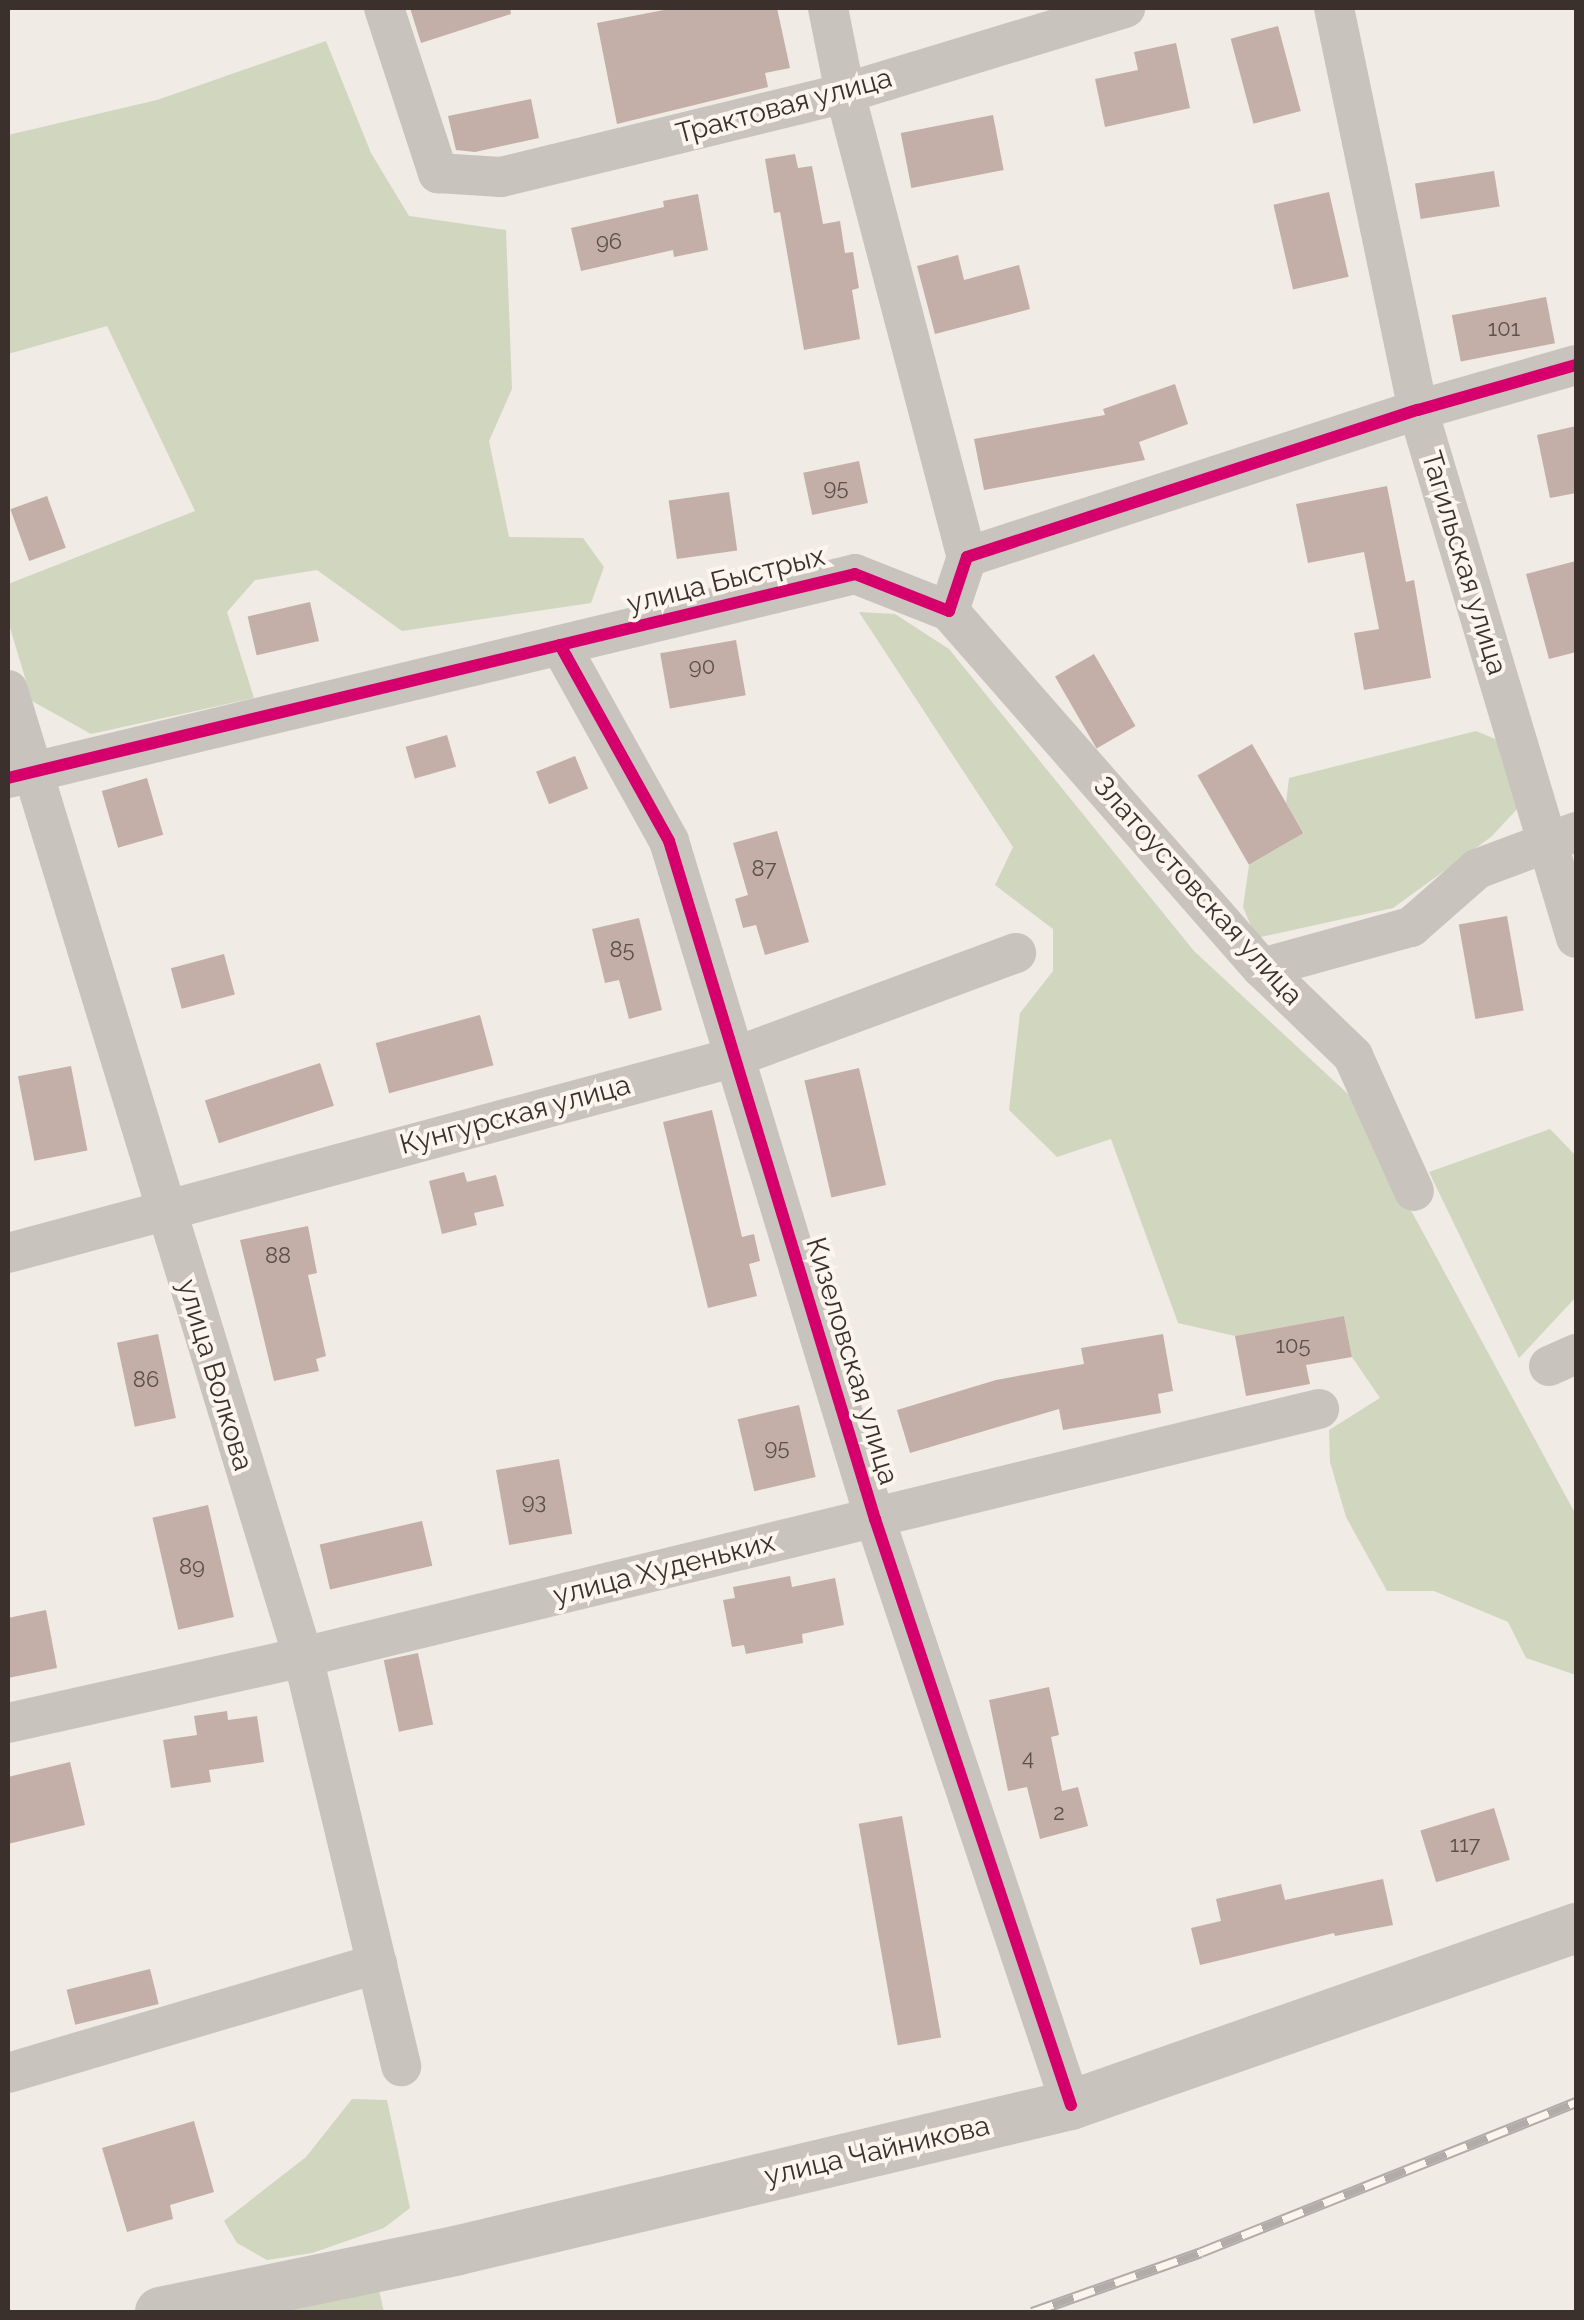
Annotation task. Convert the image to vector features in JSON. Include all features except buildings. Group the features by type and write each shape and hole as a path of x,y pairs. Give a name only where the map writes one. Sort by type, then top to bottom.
{"street":[{"name":"Трактовая улица","path":"384,8 438,173 501,177 845,92 1125,8"},
{"path":"828,8 845,92 966,556 949,611"},
{"name":"Тагильская улица","path":"1334,8 1418,410 1562,837 1576,938"},
{"path":"966,556 1418,410 1576,364"},
{"name":"улица Быстрых","path":"20,775 854,574 949,611"},
{"name":"Златоустовская улица","path":"949,611 1262,968 1353,1056 1414,1191"},
{"name":"Кизеловская улица","path":"560,645 669,842 874,1518 1072,2105"},
{"name":"улица Волкова","path":"8,690 20,775 164,1210 302,1657 401,2066"},
{"path":"1262,968 1411,927 1477,869 1562,837"},
{"name":"Кунгурская улица","path":"8,1253 732,1058 1016,953"},
{"name":"улица Худеньких","path":"8,1724 302,1657 1319,1409"},
{"name":"улица Чайникова","path":"160,2312 459,2250 1072,2105 1576,1928"},
{"path":"8,2073 378,1964"}],"green space":[{"path":"326,41 371,153 409,216 506,230 512,389 489,441 509,537 583,538 604,567 591,603 402,631 317,570 255,580 227,612 254,698 91,734 32,701 8,621 8,584 195,511 107,326 8,354 8,135 157,100"},
{"path":"859,612 895,614 949,649 1194,951 1348,1094 1576,1515 1576,1675 1526,1658 1508,1622 1434,1591 1387,1591 1346,1517 1330,1462 1329,1430 1380,1398 1352,1357 1344,1316 1235,1336 1178,1323 1111,1139 1057,1157 1009,1110 1020,1013 1053,971 1053,929 995,885 1013,847"},
{"path":"1476,731 1500,741 1518,808 1491,837 1393,908 1256,938 1243,907 1249,865 1304,833 1286,803 1289,778"},
{"path":"1550,1129 1576,1156 1576,1297 1519,1358 1429,1172"},
{"path":"352,2099 387,2100 410,2208 384,2228 312,2253 267,2260 237,2243 224,2221 306,2157"},
{"path":"378,2286 384,2312 284,2312"}],"railway":[{"path":"1032,2312 1201,2252 1576,2102"}],"cycle path":[{"path":"8,778 855,574 949,611 967,557 1418,410 1576,365"},
{"path":"560,645 669,841 875,1519 1071,2105"}]}
